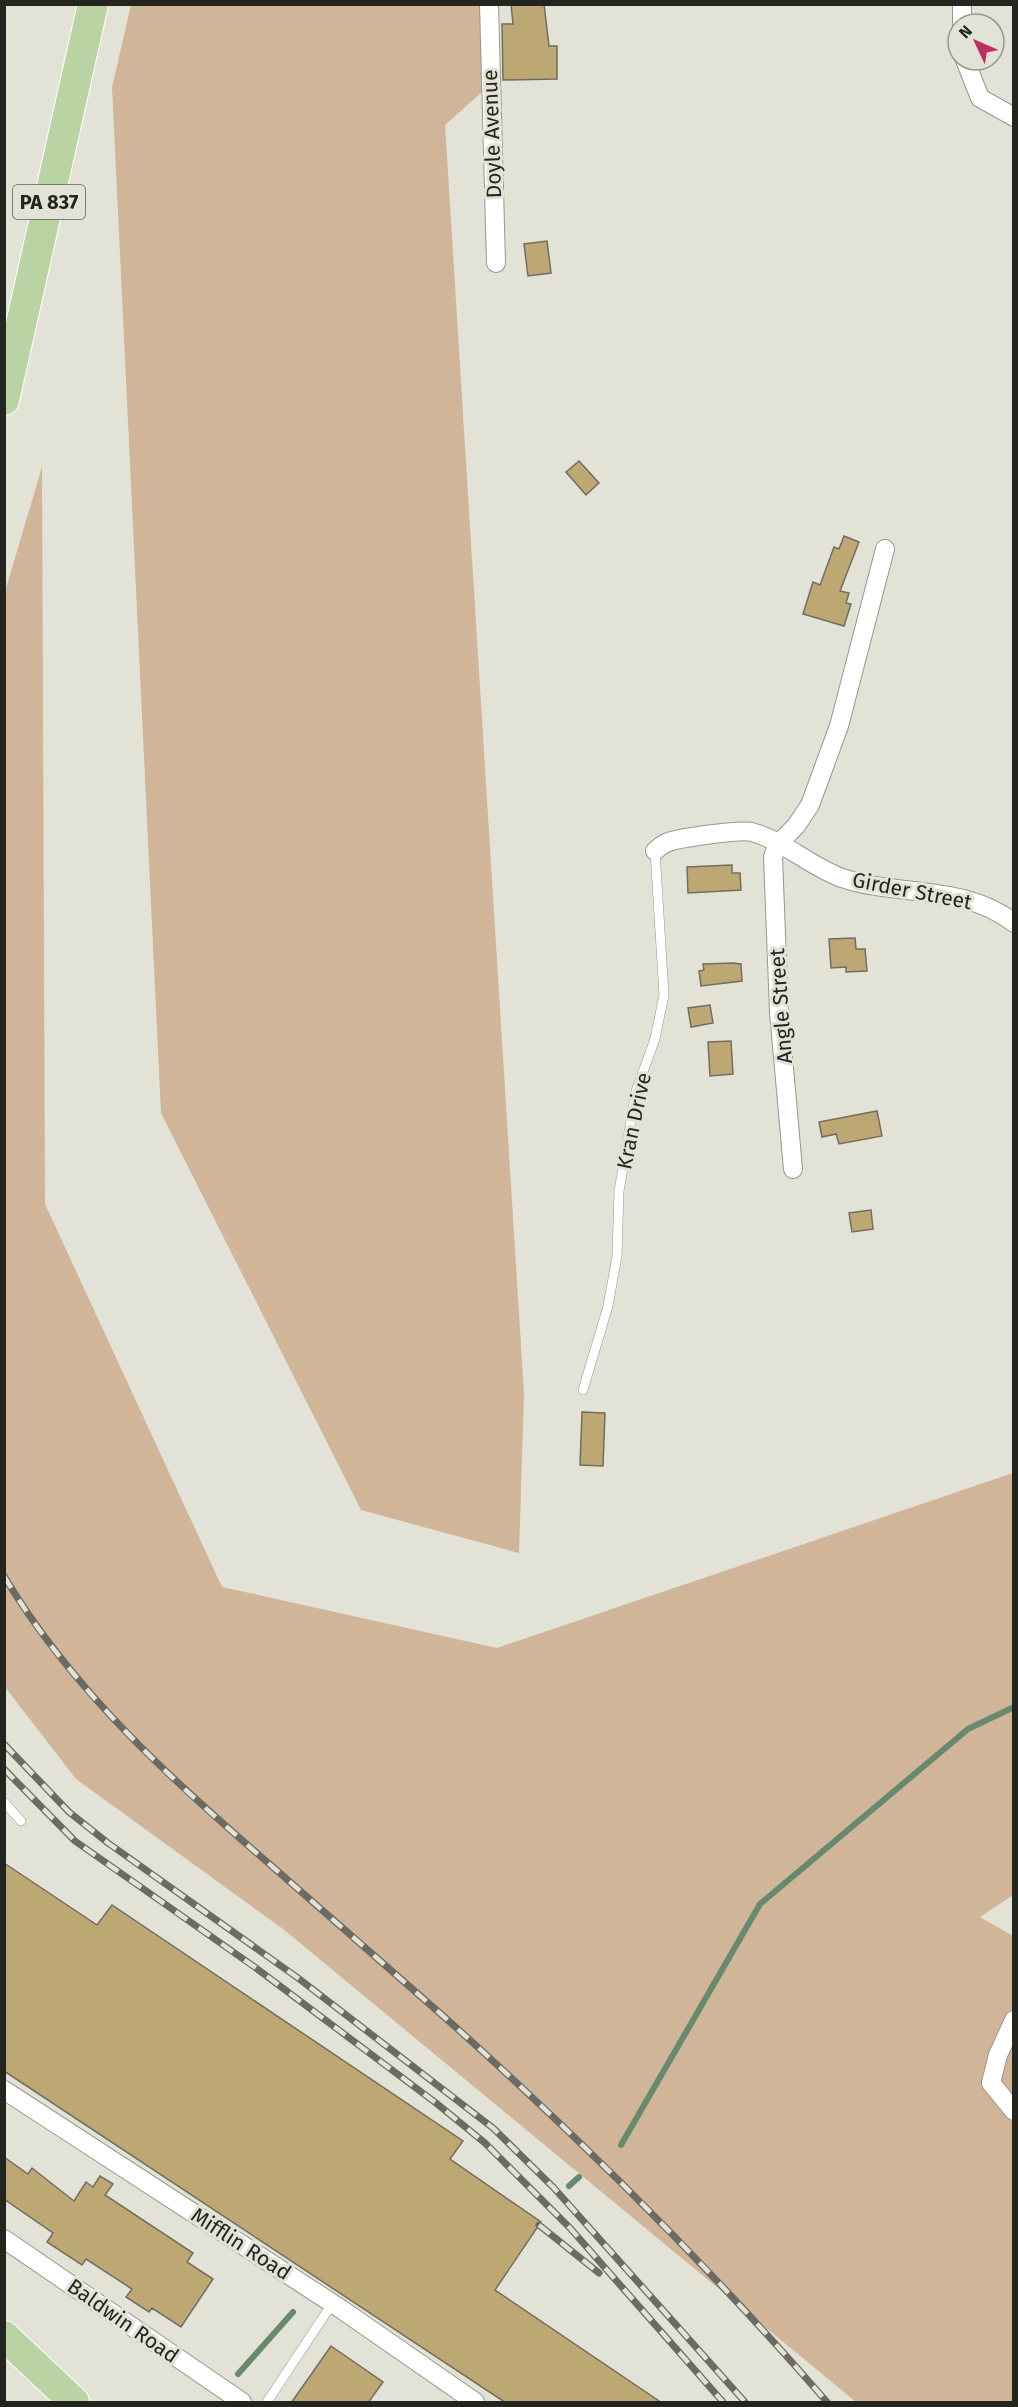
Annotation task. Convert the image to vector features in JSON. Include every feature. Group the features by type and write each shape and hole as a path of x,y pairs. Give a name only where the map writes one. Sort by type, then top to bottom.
{"main road":[{"name":"PA 837","path":"4,400 93,4"},
{"path":"4,2336 74,2403"}],"street":[{"name":"Doyle Avenue","path":"489,4 496,263"},
{"path":"970,72 980,98 1014,117"},
{"path":"655,851 664,843 677,839 751,831 778,844 796,826 810,805 839,726 885,549"},
{"name":"Girder Street","path":"778,844 839,877 861,884 966,899 1004,915 1014,923"},
{"name":"Angle Street","path":"778,844 773,857 779,1012 793,1169"},
{"path":"1014,2020 998,2055 991,2083 1014,2111"},
{"name":"Mifflin Road","path":"4,2090 332,2304 475,2403"},
{"name":"Baldwin Road","path":"4,2239 242,2403"}],"lane":[{"name":"Kran Drive","path":"583,1390 608,1306 617,1256 619,1191 636,1091 655,1039 664,995 655,851"},
{"path":"4,1802 21,1821"},
{"path":"267,2403 332,2304"}],"shaded area":[{"path":"131,5 485,5 491,84 445,125 524,1394 519,1553 361,1510 161,1113 112,87"},
{"path":"42,467 45,1204 222,1587 497,1648 1013,1473 1013,1895 980,1917 1013,1936 1013,2402 856,2402 283,1929 76,1779 5,1687 4,595"}],"building":[{"path":"511,4 544,4 549,46 557,46 557,79 503,80 502,24 513,24"},
{"path":"547,241 551,273 528,276 524,244"},
{"path":"579,461 599,483 586,495 566,472"},
{"path":"844,536 859,542 840,591 849,593 846,603 851,604 844,626 803,614 813,582 820,585 834,547 839,549"},
{"path":"732,865 732,873 740,873 741,890 688,893 687,867"},
{"path":"855,938 856,949 865,949 867,971 846,972 846,967 831,968 829,939"},
{"path":"703,964 741,964 742,981 701,986 699,971 704,970"},
{"path":"710,1005 713,1023 691,1027 688,1008"},
{"path":"731,1041 733,1074 710,1076 708,1042"},
{"path":"877,1111 882,1136 839,1144 836,1134 822,1137 819,1122"},
{"path":"871,1210 873,1229 852,1232 849,1213"},
{"path":"582,1412 605,1413 603,1466 580,1465"},
{"path":"4,1863 97,1925 112,1905 463,2141 450,2159 541,2222 495,2290 662,2403 506,2403 4,2071"},
{"path":"4,2157 28,2174 32,2168 74,2201 86,2182 93,2187 100,2176 113,2184 105,2195 193,2253 187,2262 213,2279 181,2327 152,2308 149,2312 126,2297 132,2289 86,2259 82,2265 47,2242 53,2233 4,2199"},
{"path":"331,2346 383,2382 368,2403 291,2403"}],"waterway":[{"path":"621,2145 760,1904 968,1729 1014,1707"},
{"path":"569,2186 579,2177"},
{"path":"238,2374 293,2312"}],"railway":[{"path":"4,1576 31,1618 61,1658 127,1733 199,1802 442,2015 543,2107 641,2202 735,2300 827,2402"},
{"path":"4,1744 69,1812 108,1843 298,1978 493,2128 553,2187 745,2402"},
{"path":"4,1769 75,1841 256,1968 436,2103 485,2143 570,2228 723,2402"},
{"path":"539,2225 599,2273"}]}
